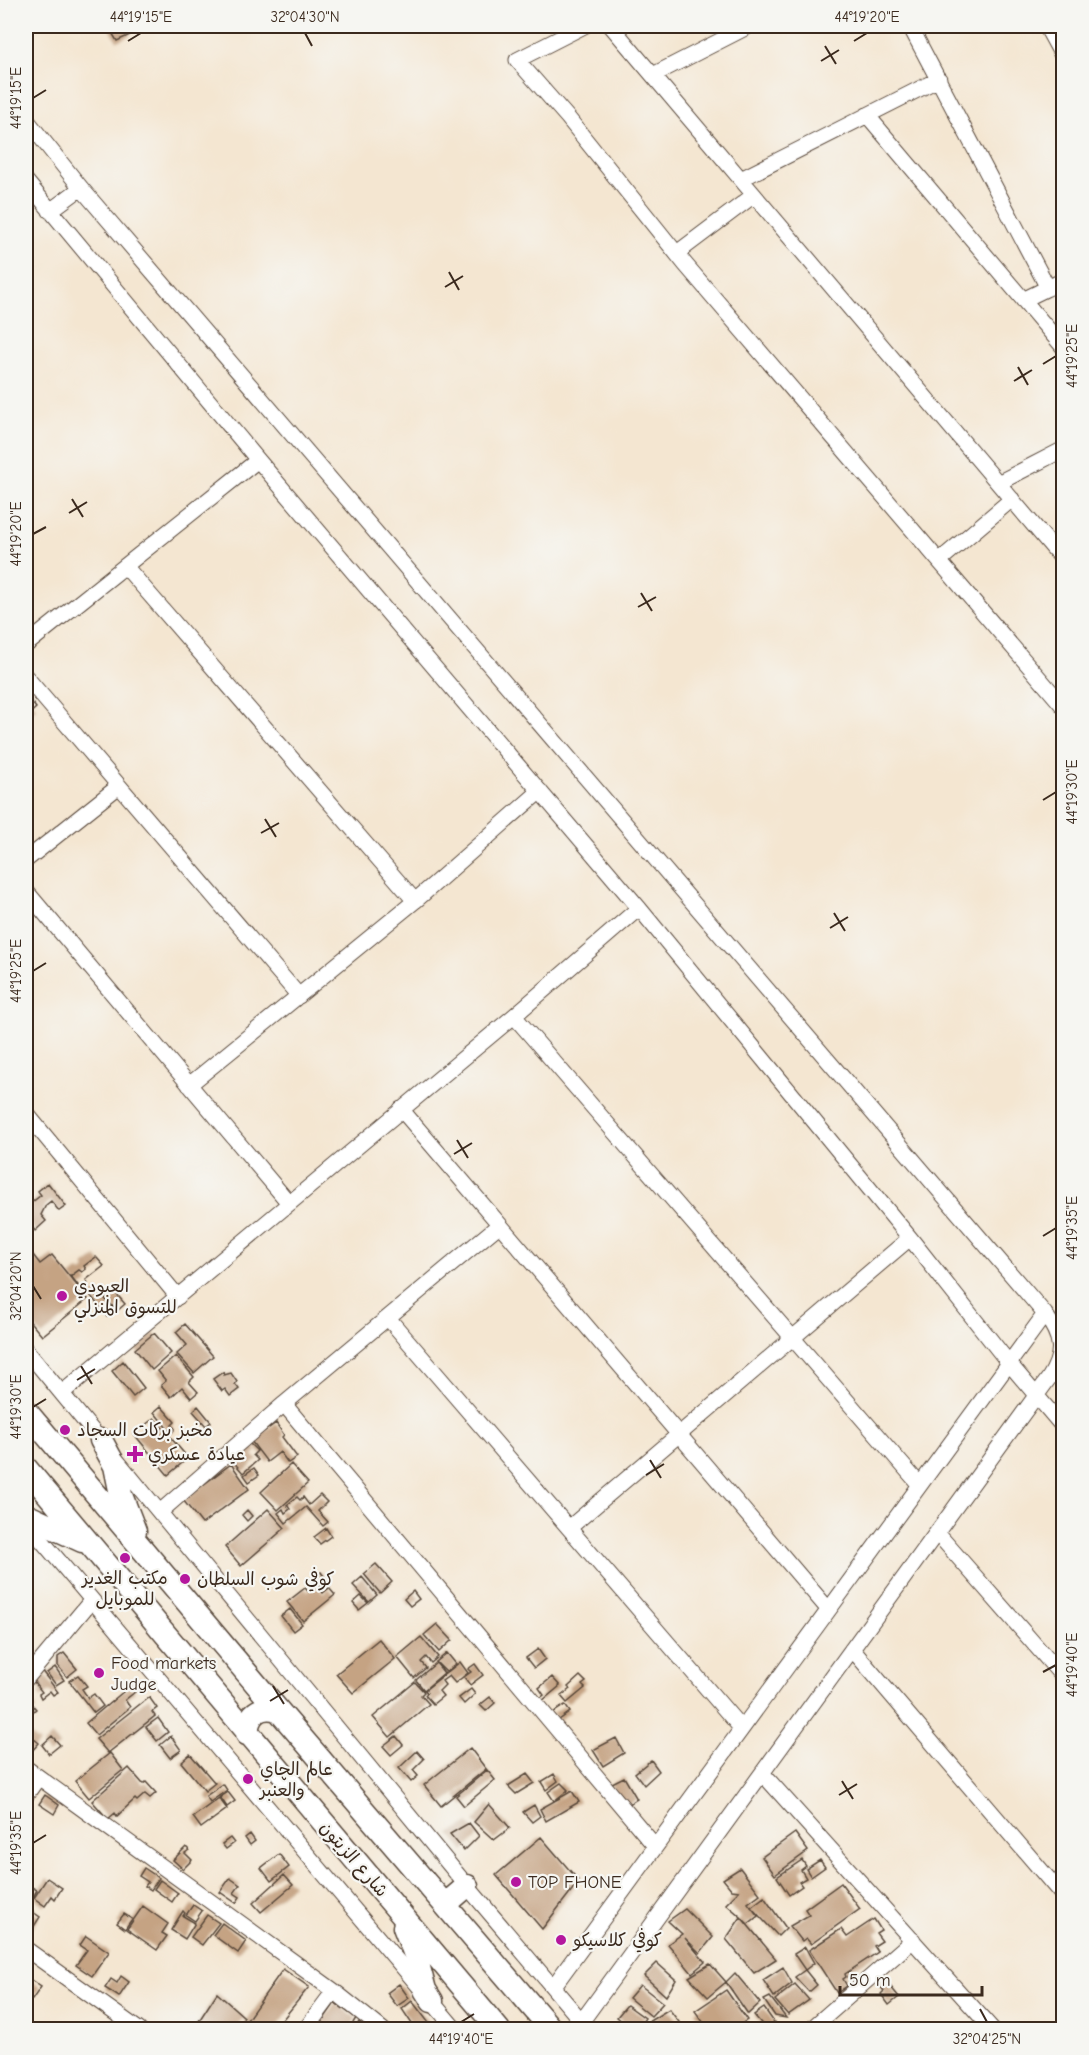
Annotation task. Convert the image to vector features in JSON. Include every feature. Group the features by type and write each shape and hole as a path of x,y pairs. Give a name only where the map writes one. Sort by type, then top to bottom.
{"main road":[{"path":"26,1411 552,2030"},
{"path":"101,1440 115,1466 121,1495 132,1526 153,1560"},
{"name":"شارع الزيتون","path":"26,1468 247,1734 499,2030"},
{"path":"26,1515 78,1539 93,1549"},
{"path":"201,1676 218,1673 225,1666 228,1658 227,1648"},
{"path":"247,1734 247,1724 252,1715 259,1710 269,1708 278,1710"},
{"path":"446,1904 467,1886"},
{"path":"391,1902 411,1942 425,1990 432,2001"}],"street":[{"path":"584,26 517,60 568,118 676,253 1064,706"},
{"path":"611,26 1064,561"},
{"path":"653,75 749,26"},
{"path":"910,26 1048,288"},
{"path":"1046,26 1064,59"},
{"path":"741,179 939,79"},
{"path":"867,115 1064,348"},
{"path":"26,119 81,188 1045,1314 1055,1328 1061,1344 1057,1366 762,1773 585,2025 467,1886 26,1350"},
{"path":"26,181 258,459 639,908 1064,1428"},
{"path":"50,211 81,188"},
{"path":"676,253 754,195"},
{"path":"1023,300 1064,280"},
{"path":"998,483 1064,449"},
{"path":"26,645 258,459"},
{"path":"939,561 1012,499"},
{"path":"125,566 416,901"},
{"path":"26,677 299,996"},
{"path":"26,860 119,786"},
{"path":"189,1085 416,901 540,791"},
{"path":"26,891 289,1203"},
{"path":"62,1393 514,1016 639,908"},
{"path":"514,1016 919,1484"},
{"path":"401,1109 828,1609"},
{"path":"26,1113 178,1296"},
{"path":"160,1512 284,1404 499,1225"},
{"path":"569,1528 910,1238"},
{"path":"553,1987 1045,1314"},
{"path":"388,1318 741,1728"},
{"path":"284,1404 655,1846"},
{"path":"26,1522 456,2030"},
{"path":"937,1533 1064,1678"},
{"path":"26,1679 92,1601"},
{"path":"852,1649 1064,1897"},
{"path":"26,1768 334,1991 383,2030"},
{"path":"762,1773 993,2030"},
{"path":"26,1795 38,1778"},
{"path":"810,2030 913,1940"},
{"path":"26,1949 139,2030"},
{"path":"305,2030 334,1991"}],"building":[{"path":"108,26 124,26 130,35 117,41"},
{"path":"26,695 36,708 26,717"},
{"path":"48,1183 66,1206 59,1211 51,1201 46,1205 41,1215 46,1221 35,1231 26,1219 26,1207 41,1195 38,1191"},
{"path":"26,1246 40,1264 52,1255 88,1299 42,1336 26,1317 26,1278 29,1275 26,1271"},
{"path":"96,1257 104,1266 86,1280 88,1283 80,1288 71,1276 79,1270 82,1272 86,1269 84,1266"},
{"path":"98,1290 115,1311 107,1317 91,1296"},
{"path":"113,1290 125,1304 117,1311 105,1298"},
{"path":"185,1324 213,1356 194,1373 177,1354 187,1345 176,1332"},
{"path":"154,1333 171,1353 152,1370 135,1349"},
{"path":"176,1356 194,1377 189,1382 198,1392 191,1398 182,1387 171,1397 161,1385 166,1381 158,1371"},
{"path":"123,1361 144,1388 133,1397 112,1371"},
{"path":"223,1372 224,1375 231,1373 237,1382 235,1384 239,1389 230,1396 225,1389 222,1391 213,1379"},
{"path":"161,1406 175,1422 172,1425 175,1429 171,1433 154,1412"},
{"path":"198,1406 211,1422 206,1426 193,1411"},
{"path":"154,1418 188,1458 168,1475 134,1434"},
{"path":"276,1423 284,1435 282,1437 297,1457 288,1463 280,1452 267,1462 251,1441"},
{"path":"249,1443 257,1451 253,1455 258,1460 243,1473 231,1459"},
{"path":"231,1464 249,1489 202,1524 183,1500"},
{"path":"291,1464 308,1483 278,1510 261,1492"},
{"path":"254,1468 259,1475 249,1482 244,1475"},
{"path":"320,1495 327,1502 318,1511 328,1522 323,1526 306,1507 286,1523 278,1513 283,1509 285,1513 290,1509 287,1505 297,1497 300,1500 303,1497 309,1505"},
{"path":"268,1509 285,1528 241,1566 225,1547"},
{"path":"247,1510 252,1516 247,1521 242,1515"},
{"path":"326,1528 331,1536 320,1544 314,1537"},
{"path":"376,1564 392,1582 380,1593 364,1574"},
{"path":"321,1572 330,1585 323,1590 316,1581 312,1584 310,1580"},
{"path":"362,1577 377,1595 369,1602 353,1585"},
{"path":"316,1585 323,1593 329,1588 335,1595 303,1621 287,1602 305,1588 308,1591"},
{"path":"413,1591 419,1599 410,1606 404,1599"},
{"path":"361,1596 368,1603 359,1610 353,1603"},
{"path":"290,1609 302,1624 293,1631 281,1616"},
{"path":"437,1624 452,1640 439,1652 424,1635"},
{"path":"421,1637 438,1657 431,1663 426,1657 421,1662 426,1668 414,1678 397,1657"},
{"path":"379,1639 395,1659 353,1693 336,1674"},
{"path":"538,1649 545,1659 534,1668 526,1658"},
{"path":"64,1653 77,1669 67,1677 58,1666 58,1657"},
{"path":"447,1653 456,1664 446,1672 436,1662"},
{"path":"460,1662 468,1673 455,1683 449,1676 442,1681 445,1685 439,1691 443,1696 433,1704 425,1695 427,1693 425,1690"},
{"path":"436,1663 444,1673 424,1690 416,1680"},
{"path":"475,1664 483,1675 470,1685 464,1677 471,1672 468,1669"},
{"path":"55,1667 64,1680 56,1685 47,1673"},
{"path":"41,1670 58,1692 53,1695 50,1691 41,1698 39,1694 42,1692 31,1678"},
{"path":"78,1675 87,1686 82,1689 88,1698 94,1694 103,1706 94,1713 69,1681"},
{"path":"580,1676 586,1682 582,1685 585,1688 567,1703 561,1696"},
{"path":"552,1677 560,1686 542,1701 539,1699 544,1695 539,1688"},
{"path":"415,1682 424,1692 421,1695 429,1704 390,1737 373,1717"},
{"path":"130,1686 135,1692 125,1700 130,1707 96,1735 86,1723"},
{"path":"471,1689 475,1694 464,1704 459,1698"},
{"path":"26,1697 36,1709 26,1718"},
{"path":"149,1697 157,1708 152,1712 155,1716 108,1753 96,1739"},
{"path":"490,1697 495,1703 486,1711 480,1705"},
{"path":"565,1705 570,1712 559,1720 553,1713"},
{"path":"158,1718 168,1732 157,1741 146,1727"},
{"path":"26,1732 39,1743 30,1753 26,1750"},
{"path":"52,1736 60,1745 49,1754 42,1745"},
{"path":"171,1736 181,1750 170,1758 160,1745"},
{"path":"396,1736 403,1745 391,1755 383,1746"},
{"path":"616,1738 624,1753 603,1766 593,1750"},
{"path":"470,1748 486,1769 441,1806 424,1785"},
{"path":"417,1751 424,1759 413,1770 418,1776 411,1782 399,1768"},
{"path":"110,1753 123,1770 89,1798 75,1781"},
{"path":"190,1754 215,1783 205,1791 181,1762"},
{"path":"651,1760 659,1771 644,1785 635,1773"},
{"path":"129,1768 143,1784 146,1782 156,1793 150,1798 145,1794 137,1801 135,1799 117,1816 115,1813 108,1819 92,1801"},
{"path":"487,1770 495,1780 464,1806 456,1796"},
{"path":"527,1774 534,1783 516,1794 508,1786"},
{"path":"554,1774 558,1781 546,1790 541,1782"},
{"path":"624,1777 637,1799 626,1806 610,1784"},
{"path":"561,1783 568,1790 554,1801 548,1792"},
{"path":"223,1784 227,1790 210,1802 206,1796"},
{"path":"572,1791 579,1802 546,1821 540,1809"},
{"path":"228,1792 235,1801 227,1807 220,1797"},
{"path":"45,1795 59,1805 54,1814 39,1804"},
{"path":"219,1798 227,1809 201,1828 193,1817"},
{"path":"489,1804 510,1828 494,1840 474,1822"},
{"path":"534,1805 540,1816 532,1822 523,1812"},
{"path":"469,1823 479,1836 464,1851 450,1834"},
{"path":"795,1833 808,1851 775,1875 762,1857"},
{"path":"250,1834 255,1841 250,1845 245,1838"},
{"path":"541,1837 579,1881 542,1929 496,1875"},
{"path":"230,1838 234,1843 226,1849 222,1844"},
{"path":"186,1847 189,1850 185,1853 192,1860 183,1869 173,1860"},
{"path":"279,1854 289,1867 271,1881 261,1868"},
{"path":"802,1860 806,1866 801,1870 806,1878 799,1882 802,1886 789,1895 777,1877"},
{"path":"820,1860 825,1867 811,1877 806,1869"},
{"path":"144,1868 159,1878 151,1890 145,1886 148,1882 139,1876"},
{"path":"740,1868 760,1894 748,1903 758,1916 748,1924 726,1904 739,1891 732,1890 723,1879"},
{"path":"284,1875 293,1885 261,1912 253,1903"},
{"path":"47,1878 62,1888 55,1899 52,1896 45,1906 34,1898"},
{"path":"230,1878 240,1885 234,1893 240,1897 236,1903 220,1892"},
{"path":"160,1880 178,1893 172,1902 154,1889"},
{"path":"841,1883 860,1909 811,1944 806,1938 802,1941 790,1926 809,1915 805,1909"},
{"path":"28,1885 37,1890 30,1902 26,1900"},
{"path":"764,1897 786,1928 778,1936 751,1907"},
{"path":"193,1905 202,1911 195,1921 186,1915"},
{"path":"143,1906 168,1924 162,1933 167,1936 157,1950 127,1929"},
{"path":"685,1909 713,1937 700,1953 685,1938 705,1962 692,1973 668,1944 682,1934 668,1921"},
{"path":"183,1911 185,1913 183,1916 195,1923 185,1939 171,1930"},
{"path":"33,1912 40,1917 29,1934 26,1932 29,1925 26,1923"},
{"path":"124,1914 132,1919 125,1929 117,1923"},
{"path":"207,1915 219,1923 202,1945 191,1937"},
{"path":"741,1917 776,1959 754,1973 726,1939"},
{"path":"874,1919 881,1930 876,1933 882,1941 874,1946 878,1952 845,1974 846,1977 843,1979 847,1986 837,1993 809,1950 841,1929 847,1937"},
{"path":"222,1923 246,1941 238,1953 213,1935"},
{"path":"86,1936 109,1952 92,1976 76,1965 87,1950 80,1945"},
{"path":"805,1947 814,1963 805,1970 794,1954"},
{"path":"657,1963 676,1980 666,1996 644,1976"},
{"path":"710,1964 726,1982 708,1997 689,1977"},
{"path":"783,1967 792,1983 774,1997 763,1980"},
{"path":"283,1969 309,1987 274,2030 240,2030"},
{"path":"805,1970 817,1985 809,1992 795,1977"},
{"path":"735,1973 760,2003 748,2014 726,1982"},
{"path":"881,1975 899,1997 889,2005 881,1994 884,1991 875,1980"},
{"path":"121,1976 129,1982 119,1997 105,1988 111,1979 117,1983"},
{"path":"28,1978 41,1987 32,2000 26,1995"},
{"path":"399,1984 409,1998 397,2006 387,1993"},
{"path":"795,1984 809,2000 788,2015 775,2000"},
{"path":"640,1985 663,2003 651,2016 629,1998"},
{"path":"726,1990 747,2020 732,2030 709,2030 695,2011"},
{"path":"217,1993 244,2017 236,2030 193,2030"},
{"path":"770,1997 786,2018 775,2016 764,2000"},
{"path":"412,2001 429,2023 419,2030 416,2030 402,2009"},
{"path":"335,2003 356,2018 349,2030 316,2030"},
{"path":"627,2005 645,2018 637,2030 632,2030 617,2017"},
{"path":"764,2008 776,2025 766,2029 754,2015"},
{"path":"669,2009 685,2030 654,2030 648,2022"},
{"path":"359,2022 371,2030 354,2030"},
{"path":"104,2023 113,2027 111,2030 98,2030"}],"place":[{"name":"العبودي للتسوق المنزلي","path":"62,1296"},
{"name":"مخبز بركات السجاد","path":"65,1430"},
{"name":"عيادة عسكري","path":"135,1454"},
{"name":"مكتب الغدير للموبايل","path":"125,1558"},
{"name":"كوفي شوب السلطان","path":"185,1579"},
{"name":"Food markets Judge","path":"99,1673"},
{"name":"عالم الچاي والعنبر","path":"248,1779"},
{"name":"TOP FHONE","path":"516,1882"},
{"name":"كوفي كلاسيكو","path":"561,1940"}]}
